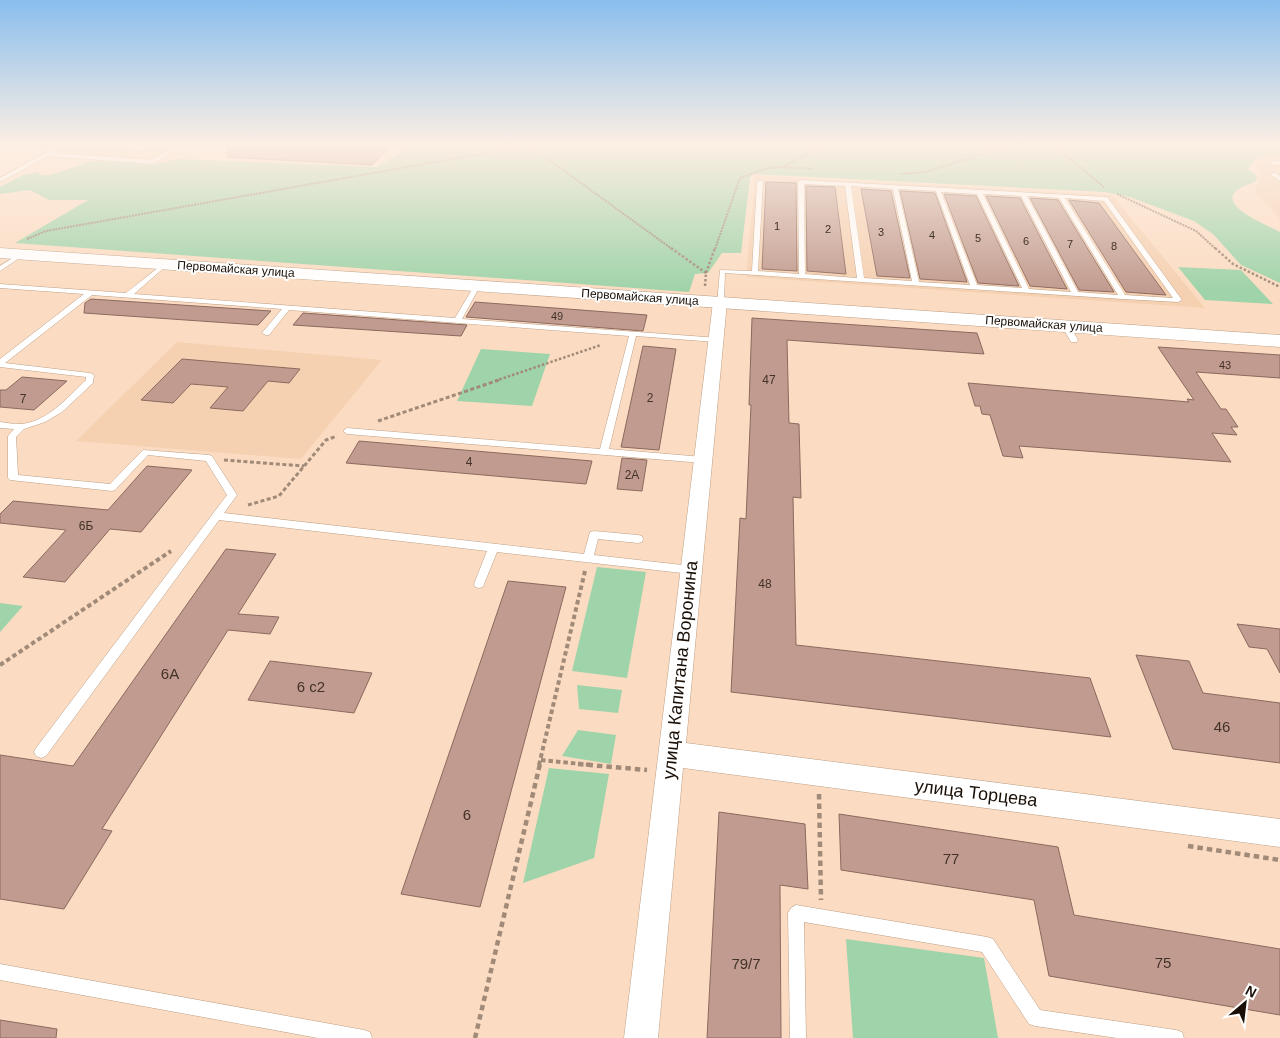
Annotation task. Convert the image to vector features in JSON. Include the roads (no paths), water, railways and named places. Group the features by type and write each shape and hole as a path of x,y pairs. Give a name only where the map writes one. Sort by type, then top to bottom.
{"street":[{"name":"Первомайская улица","path":"0,253 477,286 712,295 1070,333 1280,341"},
{"name":"улица Капитана Воронина","path":"641,1038 716,340 712,295"},
{"name":"улица Торцева","path":"672,754 1280,833"}],"lane":[{"path":"755,273 759,192"},
{"path":"801,192 802,276"},
{"path":"849,192 861,280"},
{"path":"896,192 916,284"},
{"path":"939,192 974,287"},
{"path":"979,192 1026,290"},
{"path":"712,295 722,271 1178,300 1106,199 988,192"},
{"path":"1022,194 1076,294"},
{"path":"1061,196 1124,297"},
{"path":"0,269 22,255"},
{"path":"127,296 164,265"},
{"path":"0,286 716,340"},
{"path":"457,321 477,286"},
{"path":"0,364 90,293"},
{"path":"266,333 288,308"},
{"path":"604,452 633,334"},
{"path":"0,364 90,375 90,381 49,418 36,425 21,427 0,425"},
{"path":"21,427 12,436 14,478 112,488 146,452 209,458 232,495 41,752"},
{"path":"347,431 703,460"},
{"path":"216,516 691,570"},
{"path":"588,558 594,535 638,539"},
{"path":"479,584 493,548"},
{"path":"798,1038 796,913 987,944 1035,1018 1126,1034 1176,1038"},
{"path":"0,972 364,1038"}]}
